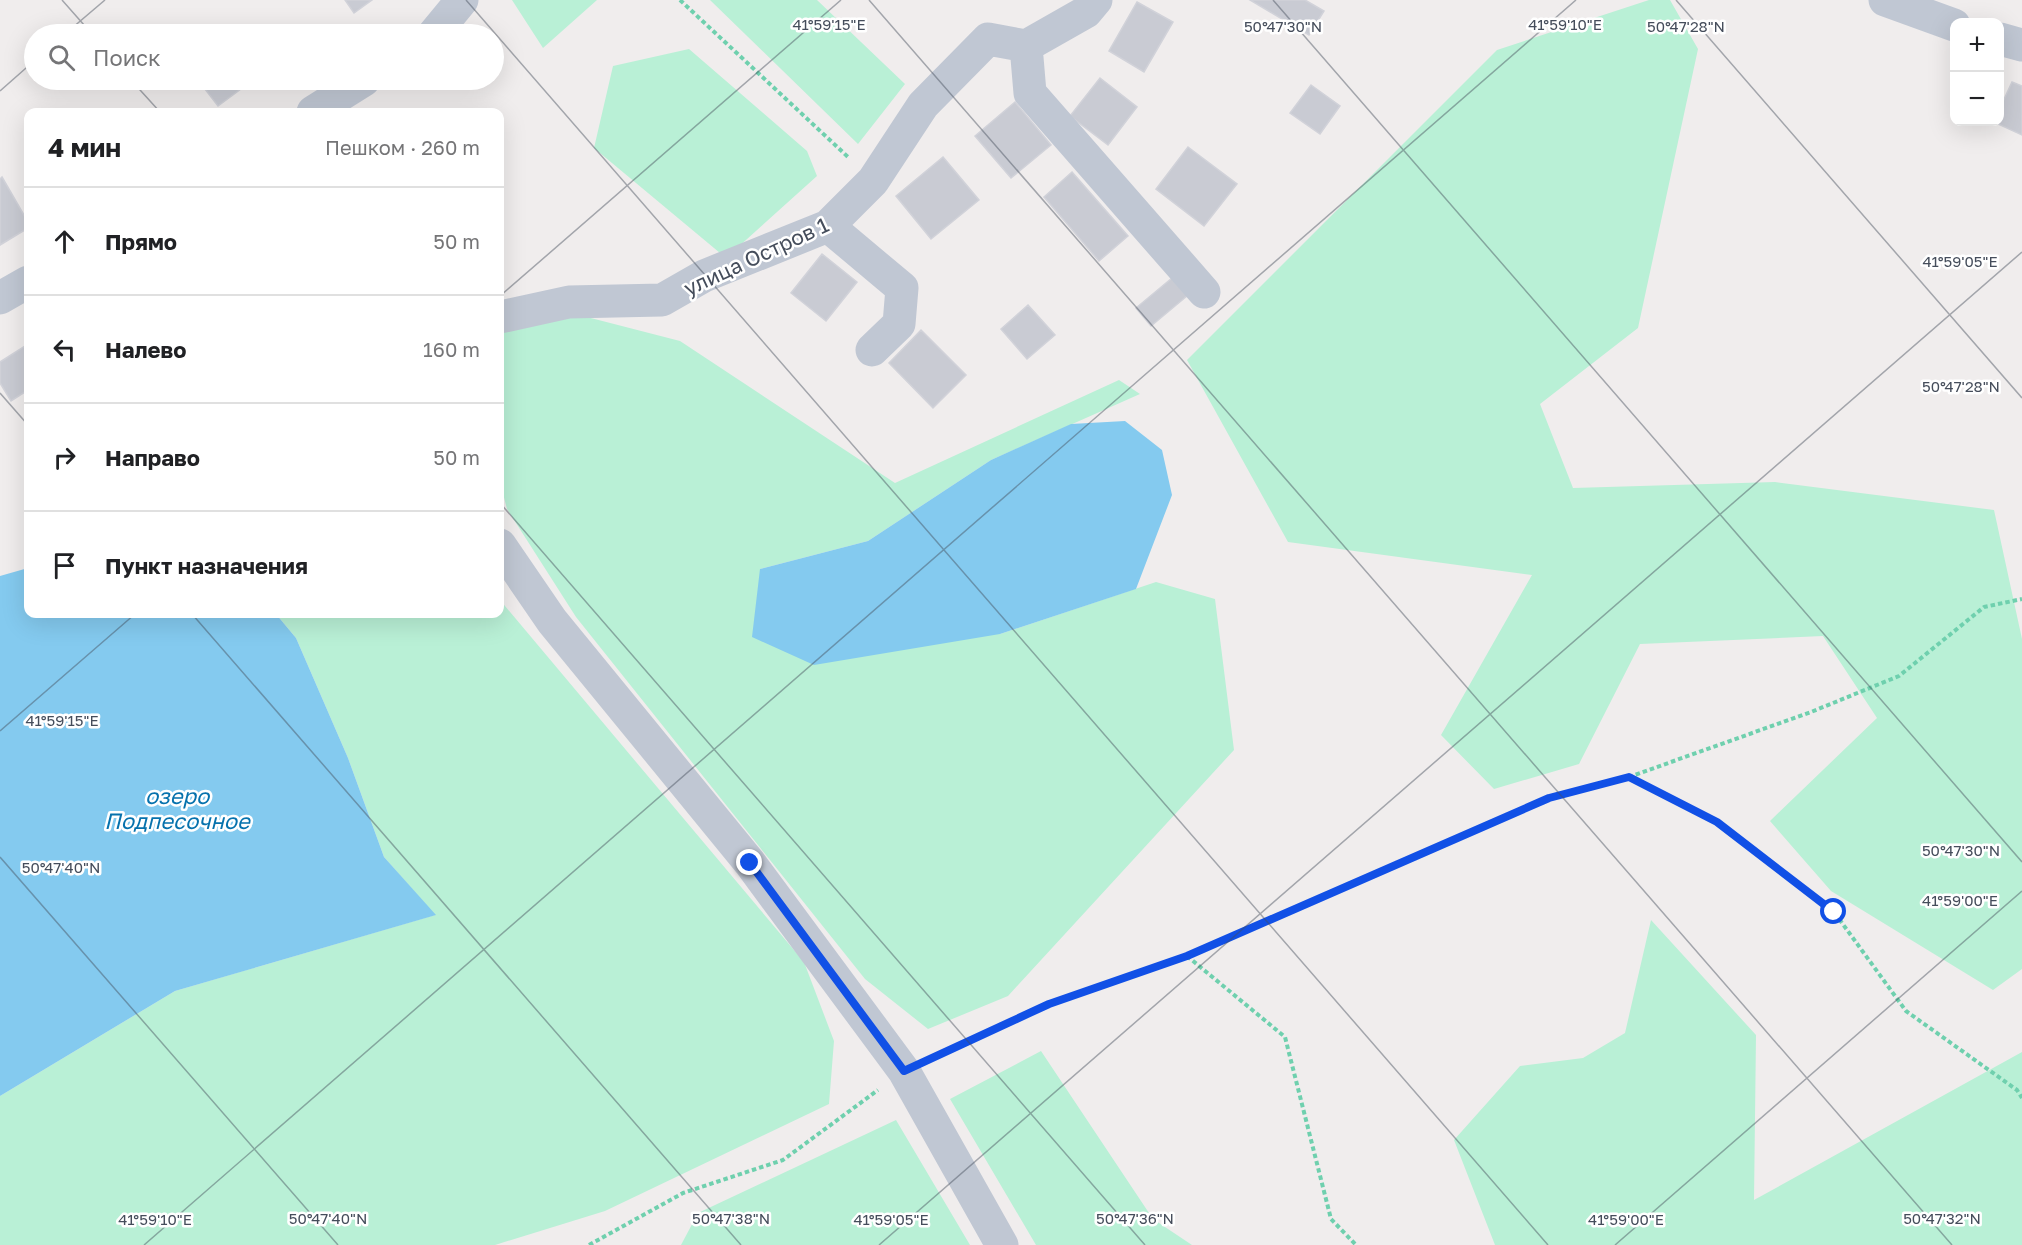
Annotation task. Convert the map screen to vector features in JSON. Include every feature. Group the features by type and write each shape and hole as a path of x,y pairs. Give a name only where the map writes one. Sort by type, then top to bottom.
{"street":[{"path":"443,24 462,0"},
{"path":"1096,0 1086,12 1026,46 1030,93 1204,292"},
{"path":"1885,0 1950,24"},
{"name":"улица Остров 1","path":"504,316 569,302 662,300 704,276 828,226 873,182 923,105 988,39 1026,46"},
{"path":"2004,40 2022,45"},
{"path":"319,108 348,90"},
{"path":"828,226 902,288 899,324 872,350"},
{"path":"0,298 24,284"},
{"path":"504,550 552,621 750,863 904,1071 1002,1245"}],"path":[{"path":"680,0 844,152"},
{"path":"589,1245 683,1193 783,1160 904,1071 1049,1004 1187,956 1549,798 1629,777 1811,712 1899,676 1984,607 2022,600"},
{"path":"1629,777 1717,822 1834,912 1906,1011 2017,1090 2022,1098"},
{"path":"1187,956 1285,1037 1331,1219 1356,1245"}],"green space":[{"path":"512,0 597,0 543,48"},
{"path":"710,0 817,0 905,84 858,144"},
{"path":"1649,0 1670,0 1698,49 1638,328 1540,404 1573,488 1775,482 1994,510 2022,639 2022,969 1993,990 1831,891 1770,821 1877,718 1823,636 1640,644 1579,764 1494,789 1441,735 1532,575 1288,542 1187,360 1497,50"},
{"path":"689,49 807,151 817,176 726,258 594,148 613,66"},
{"path":"552,308 680,341 895,483 1119,380 1140,394 991,460 868,541 760,569 1000,634 1156,582 1215,599 1234,750 1008,996 928,1029 865,979 576,617 507,509 504,497 504,330"},
{"path":"504,605 804,962 834,1041 829,1104 605,1211 495,1245 0,1245 0,1096 175,991 435,915 384,857 348,758 296,638 279,618 504,618"},
{"path":"1651,920 1756,1035 1754,1200 2022,1052 2022,1245 1495,1245 1454,1140 1520,1066 1583,1058 1625,1033"},
{"path":"1041,1051 1153,1219 1192,1245 1036,1245 950,1099"},
{"path":"896,1120 970,1245 681,1245 698,1213"}],"water":[{"path":"1125,421 1162,450 1172,495 1136,589 1000,634 814,665 752,637 760,569 868,541 991,460 1071,424"},
{"name":"озеро Подпесочное","path":"24,569 24,618 279,618 296,638 348,758 384,857 436,915 175,991 0,1096 0,576"}],"building":[{"path":"345,0 372,0 354,13"},
{"path":"1250,0 1305,0 1324,11 1309,35"},
{"path":"1137,2 1173,22 1144,72 1109,51"},
{"path":"1100,78 1137,107 1108,145 1070,116"},
{"path":"2012,82 2022,86 2022,135 2003,126 2004,99"},
{"path":"1311,85 1340,106 1320,134 1290,113"},
{"path":"206,90 240,90 218,106"},
{"path":"1015,102 1051,145 1011,178 975,136"},
{"path":"1188,147 1237,184 1204,226 1156,189"},
{"path":"943,157 979,200 931,239 896,196"},
{"path":"1072,172 1128,236 1099,261 1044,197"},
{"path":"2,177 24,215 24,230 0,245 0,179"},
{"path":"822,254 857,282 826,321 791,293"},
{"path":"1178,273 1193,291 1151,326 1136,308"},
{"path":"1028,305 1055,335 1027,359 1001,329"},
{"path":"921,330 966,375 933,408 889,363"},
{"path":"24,347 24,393 11,401 0,383 0,362"}],"route":[{"path":"750,863 904,1071 1049,1004 1187,956 1549,798 1629,777 1717,822 1834,912"}]}
